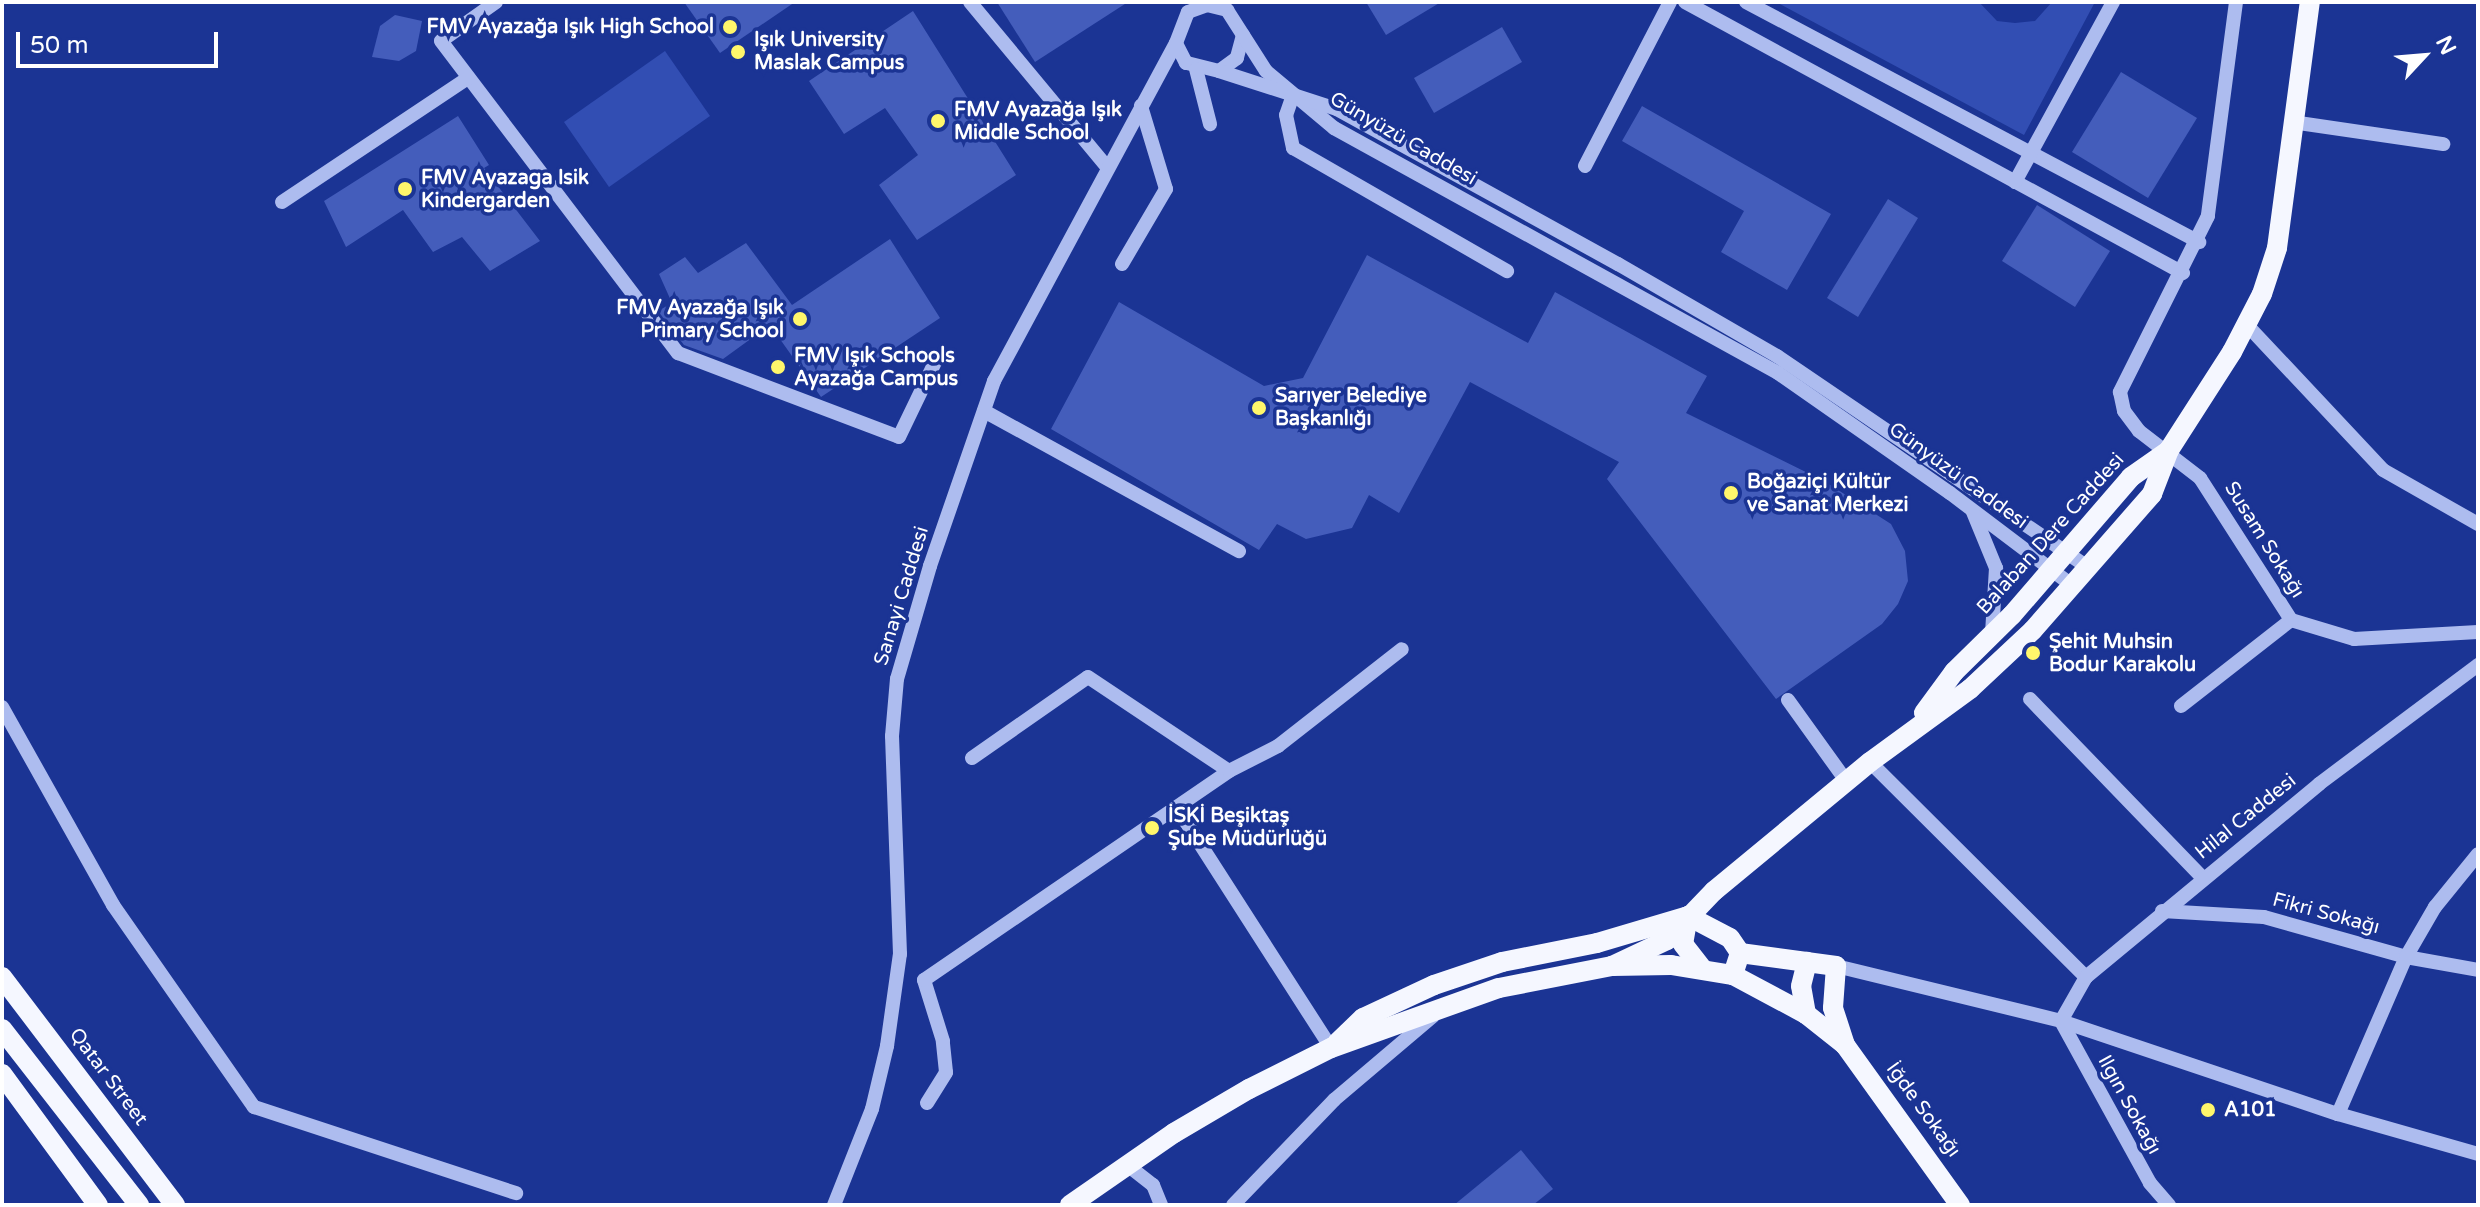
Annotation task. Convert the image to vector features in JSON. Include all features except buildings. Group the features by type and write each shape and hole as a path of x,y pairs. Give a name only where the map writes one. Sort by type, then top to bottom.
{"main road":[{"path":"2169,450 2246,324 2277,248 2310,2"},
{"name":"Balaban Dere Caddesi","path":"1918,723 1954,672 2052,569 2131,477 2169,450"},
{"name":"Balaban Dere Caddesi","path":"1612,966 1667,940 1688,916 1870,762 1918,723 1970,689 2073,586 2152,494 2169,450"},
{"path":"1688,916 1683,944 1702,968"},
{"path":"1331,1048 1363,1018 1434,985 1502,962 1597,943 1688,916 1717,928 1740,953 1836,966 1833,1008 1845,1045"},
{"path":"1733,975 1740,953"},
{"path":"1806,1014 1801,986 1807,962"},
{"path":"1070,1205 1126,1164 1249,1089 1331,1048 1499,988 1612,966 1702,968 1733,975 1806,1014 1845,1045"},
{"name":"Qatar Street","path":"2,977 175,1205"},
{"path":"2,1029 139,1205"},
{"name":"İğde Sokağı","path":"1845,1045 1960,1205"},
{"path":"2,1074 98,1205"}],"street":[{"path":"496,2 441,41 678,353 899,437 937,358"},
{"path":"970,2 1107,167"},
{"path":"1219,71 1237,58 1242,30 1242,2"},
{"path":"1585,166 1670,2"},
{"path":"1685,2 2183,273 2208,216 2236,2"},
{"path":"1746,2 2199,242"},
{"path":"2015,182 2113,2"},
{"path":"1210,124 1196,69 1176,43 1191,7 1218,6 1242,30 1266,71 1293,95"},
{"name":"Sanayi Caddesi","path":"834,1205 872,1109 900,954 892,736 897,679 984,411 1047,277 1176,43"},
{"path":"1196,69 1219,71 1293,95"},
{"path":"282,202 468,78"},
{"path":"1293,95 1286,115 1293,148 1507,271"},
{"name":"Günyüzü Caddesi","path":"1293,95 1334,128 1778,373 1971,508 2073,586"},
{"name":"Günyüzü Caddesi","path":"1293,95 1337,109 1777,356 2089,568"},
{"path":"1122,264 1166,189 1141,106"},
{"path":"2292,122 2443,144"},
{"name":"Susam Sokağı","path":"2183,273 2120,392 2124,411 2139,431 2169,450 2221,506 2291,620 2354,639 2478,632"},
{"path":"2246,324 2383,470 2478,524"},
{"path":"984,411 1239,551"},
{"path":"1971,508 1996,568 1998,605 1991,635"},
{"path":"2181,706 2291,620"},
{"path":"927,1103 946,1072 943,1041 924,980 1229,771 1278,746 1402,649"},
{"name":"Hilal Caddesi","path":"2061,1021 2086,977 2162,911 2478,665"},
{"path":"972,758 1088,677 1229,771"},
{"path":"2030,699 2203,878"},
{"path":"1788,700 1847,782"},
{"path":"2,707 113,905 254,1107 516,1193"},
{"path":"1870,762 2086,977"},
{"path":"1177,808 1331,1048"},
{"path":"2338,1114 2406,957 2435,907 2478,854"},
{"name":"Fikri Sokağı","path":"2162,911 2264,917 2406,957 2478,970"},
{"path":"1836,966 2061,1021 2338,1114 2478,1154"},
{"path":"1233,1205 1334,1100 1444,1007"},
{"name":"Ilgın Sokağı","path":"2061,1021 2150,1183 2169,1205"},
{"path":"1126,1164 1153,1185 1161,1205"}],"shaded area":[{"path":"1776,2 1979,2 1997,21 2015,23 2035,21 2052,2 2095,2 2024,135"},
{"path":"665,51 710,116 609,187 564,122"}],"place":[{"name":"FMV Ayazağa Işık High School","path":"730,27"},
{"name":"Işık University Maslak Campus","path":"738,52"},
{"name":"FMV Ayazağa Işık Middle School","path":"938,121"},
{"name":"FMV Ayazaga Isik Kindergarden","path":"405,189"},
{"name":"FMV Ayazağa Işık Primary School","path":"800,319"},
{"name":"FMV Işık Schools Ayazağa Campus","path":"778,367"},
{"name":"Sarıyer Belediye Başkanlığı","path":"1259,408"},
{"name":"Boğaziçi Kültür ve Sanat Merkezi","path":"1731,493"},
{"name":"Şehit Muhsin Bodur Karakolu","path":"2033,653"},
{"name":"İSKİ Beşiktaş Şube Müdürlüğü","path":"1152,828"},
{"name":"A101","path":"2208,1110"}]}
